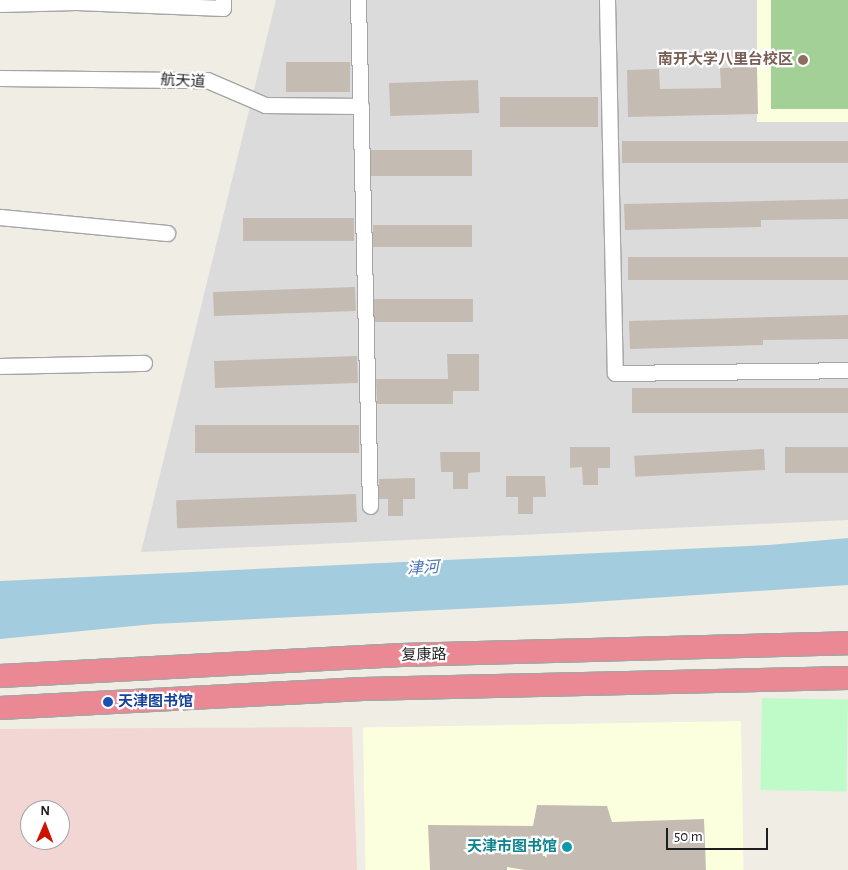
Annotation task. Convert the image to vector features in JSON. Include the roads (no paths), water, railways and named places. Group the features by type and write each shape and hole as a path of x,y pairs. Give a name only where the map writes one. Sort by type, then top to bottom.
{"highway":[{"name":"复康路","path":"0,676 401,656 848,643"},
{"path":"0,708 363,689 848,678"}],"street":[{"path":"0,4 76,1 223,8 223,0"},
{"path":"358,0 370,506"},
{"path":"607,0 615,373 848,370"},
{"name":"航天道","path":"0,78 208,80 265,105 361,106"},
{"path":"0,217 167,233"},
{"path":"0,366 144,363"}],"water":[{"name":"津河","path":"848,538 848,585 561,604 154,624 0,639 0,581 769,545"}],"place":[{"name":"南开大学八里台校区","path":"803,60"},
{"name":"天津图书馆","path":"108,702"},
{"name":"天津市图书馆","path":"567,847"}]}
